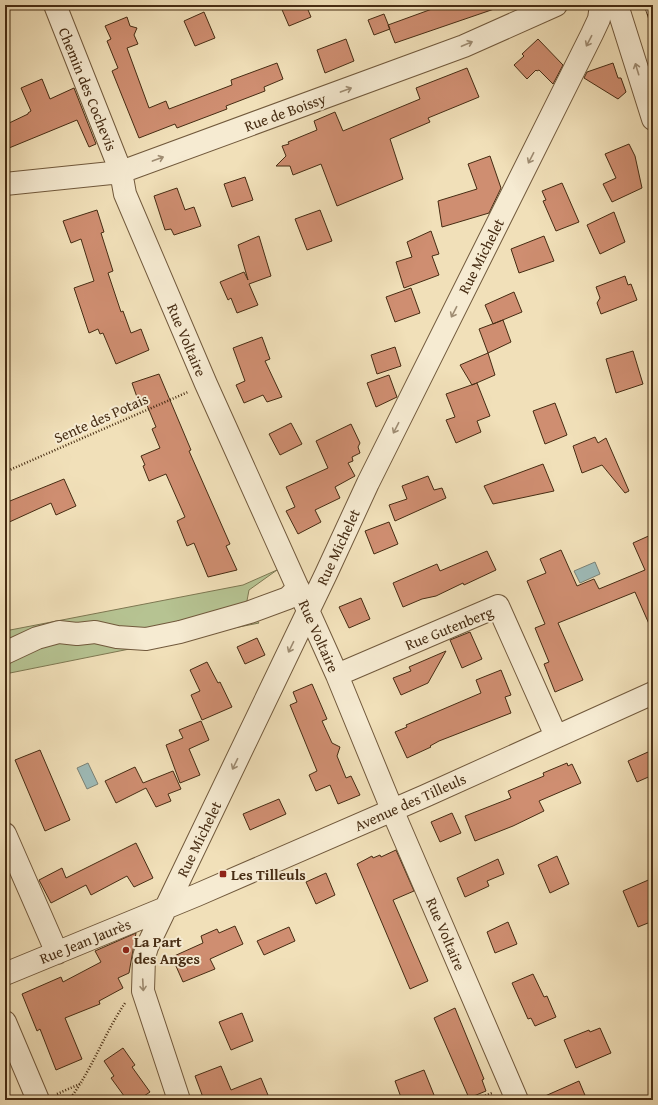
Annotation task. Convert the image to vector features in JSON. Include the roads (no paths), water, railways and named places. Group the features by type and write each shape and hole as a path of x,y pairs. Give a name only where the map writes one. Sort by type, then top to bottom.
{"street":[{"name":"Chemin des Cochevis","path":"55,5 121,172"},
{"name":"Rue de Boissy","path":"5,184 121,172 464,46 556,5"},
{"name":"Rue Michelet","path":"178,1100 143,991 142,983 145,952 368,483 592,34 599,19 601,5"},
{"path":"617,5 653,119"},
{"name":"Rue Voltaire","path":"121,172 125,194 206,384 337,675 392,810 517,1100"},
{"path":"5,654 37,638 59,632 77,634 95,632 117,636 146,638 180,632 250,612 288,598 298,588"},
{"name":"Rue Gutenberg","path":"337,675 498,606 556,736"},
{"name":"Avenue des Tilleuls","path":"165,909 392,810 653,693"},
{"path":"5,834 57,953"},
{"name":"Rue Jean Jaurès","path":"5,974 165,909"},
{"path":"5,1022 45,1099"}],"water":[{"path":"595,562 600,574 580,583 574,571"},
{"path":"88,763 98,784 87,789 77,768"}],"railway":[{"path":"646,5 653,26"}],"place":[{"name":"Les Tilleuls","path":"223,874"},
{"name":"La Part des Anges","path":"126,950"}]}
